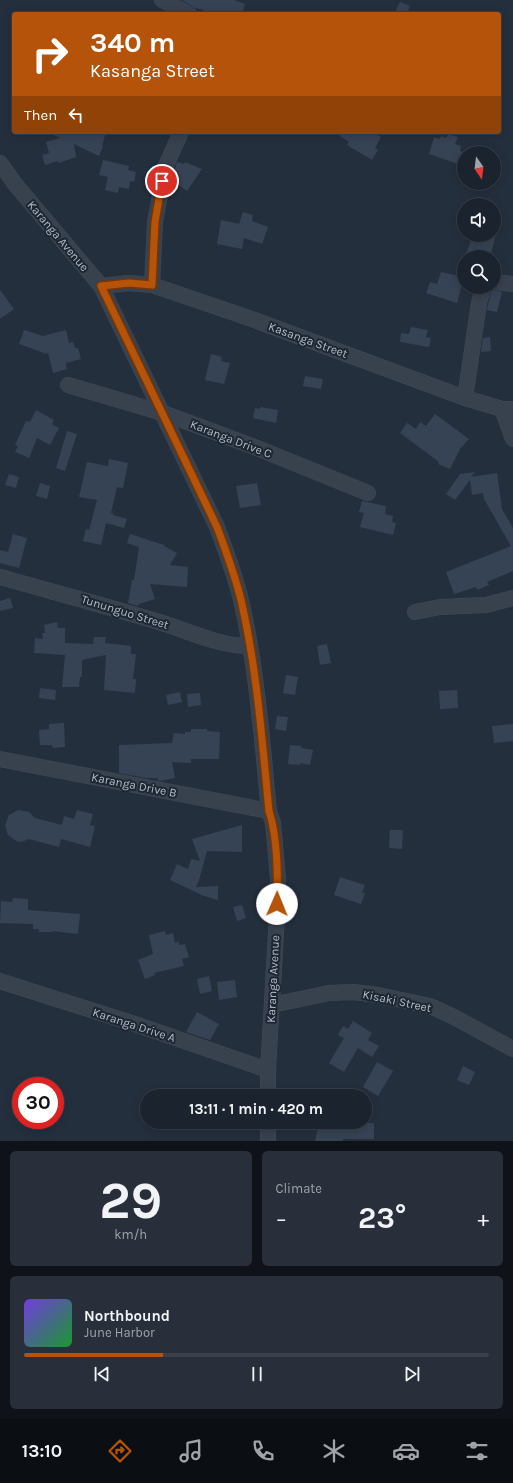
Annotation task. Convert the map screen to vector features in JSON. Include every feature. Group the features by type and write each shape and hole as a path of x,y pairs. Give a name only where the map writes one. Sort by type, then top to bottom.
{"street":[{"path":"162,0 187,8"},
{"path":"152,285 155,222 165,168 179,134"},
{"name":"Karanga Avenue","path":"0,163 15,184 101,286 217,527 229,560 240,598 250,646 261,726 269,811 273,823 278,878 268,1089"},
{"name":"Kasanga Street","path":"101,286 129,283 152,285 249,318 465,398 508,409"},
{"path":"501,283 513,284"},
{"path":"465,398 479,303 482,294"},
{"name":"Karanga Drive C","path":"68,385 163,413 252,446 368,493"},
{"path":"508,409 513,439"},
{"name":"Tununguo Street","path":"0,577 175,627 214,641 250,646"},
{"path":"415,612 440,607 486,605 513,598"},
{"name":"Karanga Drive B","path":"0,759 269,811"},
{"name":"Karanga Drive A","path":"0,981 132,1023 268,1070"},
{"name":"Kisaki Street","path":"272,1004 329,993 353,992 378,994 430,1006 452,1016 513,1049"},
{"path":"268,1129 268,1141"}],"building":[{"path":"182,0 234,0 245,4 243,12 204,12 204,10 195,8"},
{"path":"400,2 410,6 408,12 395,12"},
{"path":"51,134 105,135 99,156 74,144 76,157 59,163 58,161 45,165 42,155 49,153 46,142 60,138"},
{"path":"337,134 376,134 381,137 375,148 378,150 372,160 347,145 349,142"},
{"path":"448,134 458,137 455,144 461,146 457,146 457,164 429,154 434,137 439,139 441,136 446,138"},
{"path":"103,160 129,166 128,170 136,172 134,182 130,181 129,189 119,187 118,193 105,190 108,177 99,175"},
{"path":"177,162 184,164 185,162 202,169 187,191 172,180"},
{"path":"243,212 253,215 252,221 268,227 262,244 244,238 242,249 217,244 221,220 239,224"},
{"path":"470,242 494,242 492,250 467,250"},
{"path":"441,272 457,275 457,294 459,294 457,303 426,293 430,282 437,284"},
{"path":"0,290 14,309 0,319"},
{"path":"502,292 497,312 487,310 490,294 501,294"},
{"path":"411,327 428,330 426,337 431,338 429,347 400,342 401,333 409,334"},
{"path":"24,330 43,336 66,330 69,343 73,342 75,348 78,348 81,359 66,363 67,369 53,373 48,352 47,354 19,344"},
{"path":"490,337 491,351 481,352 483,338"},
{"path":"211,354 222,357 221,361 230,363 224,384 205,380"},
{"path":"305,376 323,379 321,389 303,386"},
{"path":"260,407 278,410 276,423 253,418 255,408 260,409"},
{"path":"36,410 54,420 52,424 59,428 50,445 37,438 29,458 15,452 18,446 15,445 26,421 30,422"},
{"path":"435,414 469,439 460,449 450,469 438,464 439,462 400,433 407,423 416,429 420,422 426,426"},
{"path":"67,431 77,434 65,471 56,468"},
{"path":"109,459 128,463 123,488 117,487 111,513 127,519 124,528 106,523 101,545 83,541 86,529 89,530 97,500 79,497 87,462 108,466"},
{"path":"475,472 471,477 497,473 502,509 513,528 513,571 487,582 489,585 477,590 476,587 454,594 446,572 511,546 484,499 483,493 472,495 470,480 455,500 446,494 460,474"},
{"path":"9,474 19,477 16,488 5,485"},
{"path":"40,483 50,486 47,499 36,496"},
{"path":"257,483 261,505 240,508 236,486"},
{"path":"362,501 386,506 385,514 393,516 392,522 396,523 393,535 360,527 364,513 359,512"},
{"path":"13,534 27,538 19,568 0,563 0,550 8,552"},
{"path":"130,534 164,545 177,553 170,565 188,567 187,587 150,584 155,599 139,604 138,606 128,603 132,580 134,580 139,547 127,543"},
{"path":"10,598 13,608 0,611 0,601"},
{"path":"57,622 58,628 65,628 65,643 93,644 94,637 106,637 105,643 131,646 131,654 136,654 133,679 136,679 135,693 104,690 106,655 82,660 82,677 80,677 79,687 62,687 65,655 34,653 35,638 43,639 42,633 45,633 44,625"},
{"path":"327,644 331,663 320,665 317,646"},
{"path":"286,675 298,677 295,695 283,693"},
{"path":"40,688 56,690 55,700 39,698"},
{"path":"457,690 458,708 440,709 439,691"},
{"path":"180,692 182,702 168,705 166,695"},
{"path":"200,693 201,705 188,707 187,694"},
{"path":"277,716 288,717 286,731 275,729"},
{"path":"64,723 65,747 53,748 52,745 40,745 39,730 49,729 49,724"},
{"path":"513,724 513,741 494,743 492,726"},
{"path":"191,729 207,729 207,731 220,732 219,759 191,759 191,763 172,762 175,778 160,781 157,778 146,778 119,773 119,745 172,743 174,733 185,734 185,732 191,732"},
{"path":"290,745 302,746 301,748 313,750 310,765 300,763 300,765 288,764"},
{"path":"18,810 29,812 35,818 62,825 64,816 74,819 77,810 93,814 90,825 95,826 90,847 61,839 59,847 29,839 21,842 16,841 8,835 5,825 9,815"},
{"path":"242,825 242,852 207,851 196,887 218,886 218,900 204,896 170,880 177,864 188,869 191,859 200,861 192,839"},
{"path":"390,830 403,830 402,849 389,848"},
{"path":"340,877 365,885 362,893 365,893 361,904 334,895"},
{"path":"13,898 28,899 28,910 80,914 78,934 53,931 39,932 39,929 33,929 33,924 0,923 1,901 12,902"},
{"path":"242,905 246,918 237,921 233,907"},
{"path":"165,931 166,935 173,933 175,943 179,942 179,945 185,944 189,957 182,959 184,966 154,973 155,975 145,979 138,960 153,954 149,935"},
{"path":"209,976 212,991 200,994 197,979"},
{"path":"235,980 237,997 219,1000 217,982"},
{"path":"197,1012 219,1024 210,1040 186,1032"},
{"path":"353,1021 372,1033 368,1040 379,1046 372,1057 358,1048 344,1072 329,1063 344,1038 338,1035 343,1026 348,1029"},
{"path":"377,1062 393,1071 378,1096 372,1092 372,1089 366,1089 363,1087"},
{"path":"463,1066 475,1072 469,1085 457,1080"},
{"path":"372,1123 374,1123 374,1139 315,1141 318,1129 372,1129"}],"route":[{"path":"162,181 155,222 152,285 129,283 101,286 217,527 229,560 240,598 249,636 261,726 269,811 273,823 278,878 277,904"}]}
